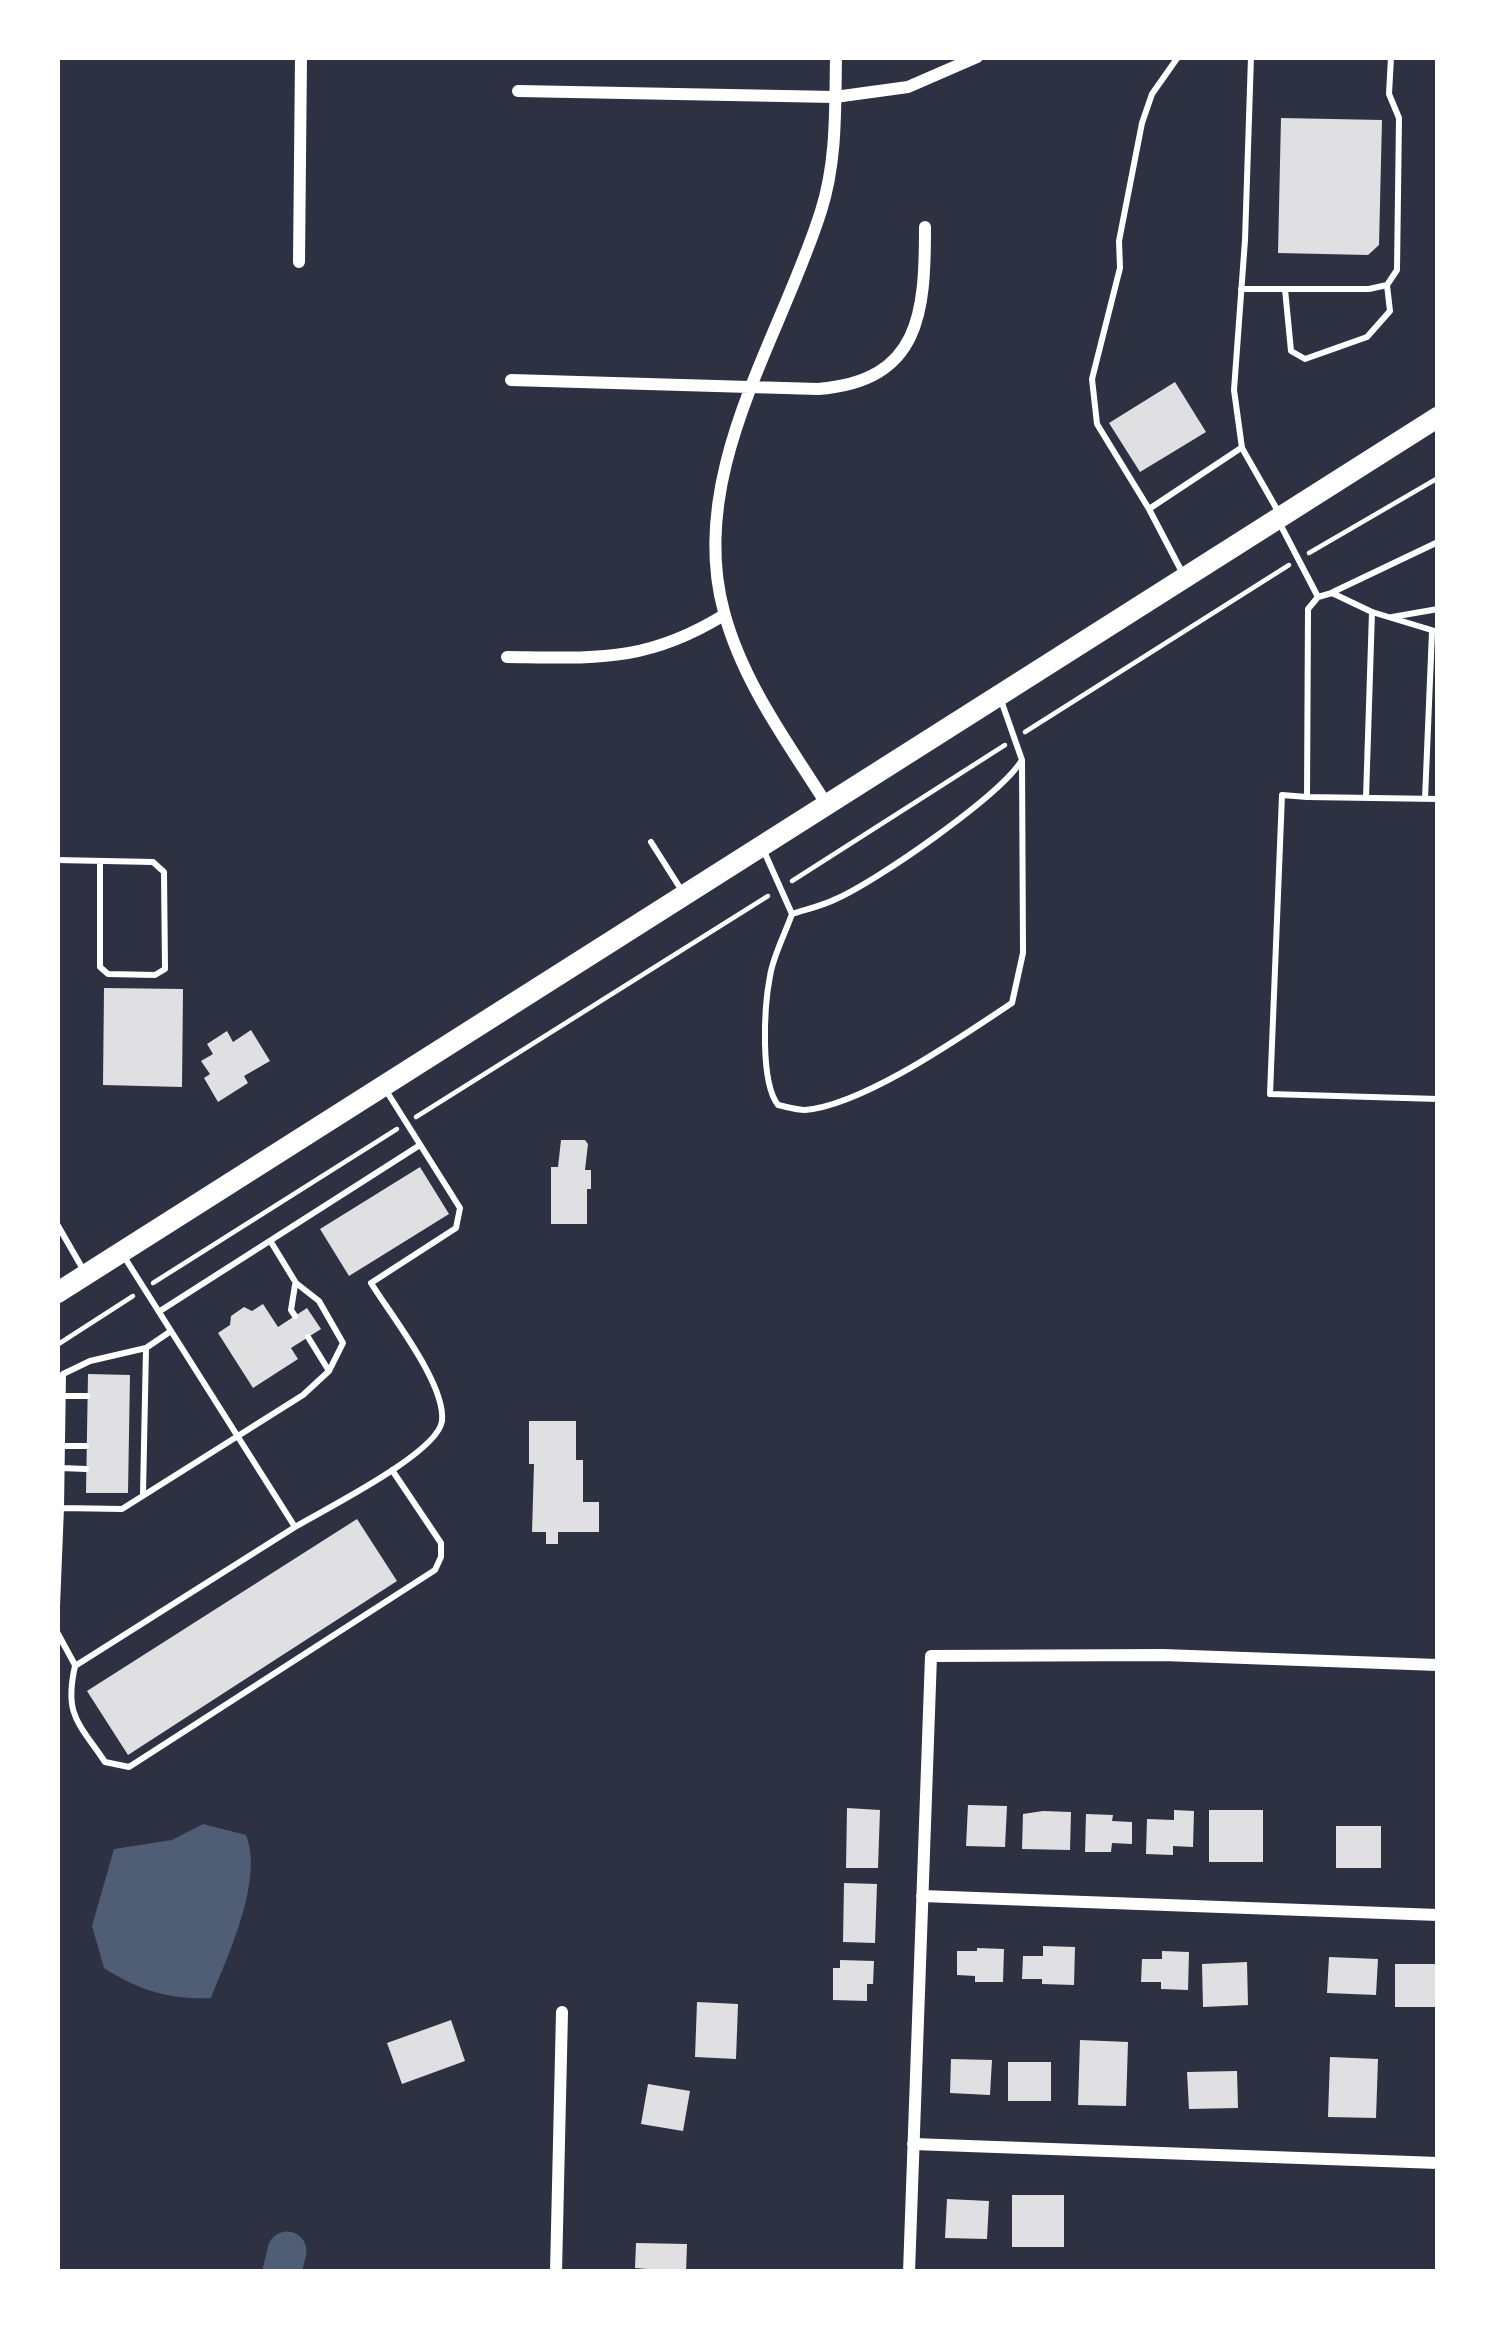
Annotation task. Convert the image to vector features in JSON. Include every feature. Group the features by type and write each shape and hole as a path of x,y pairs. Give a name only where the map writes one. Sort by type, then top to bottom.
{"main road":[{"path":"57,1292 1438,416"}],"street":[{"path":"299,262 302,57"},
{"path":"827,805 737,656 724,614 715,555 718,504 729,453 823,206 831,169 836,57"},
{"path":"518,91 836,97 908,86 977,57"},
{"path":"512,380 842,387 886,368 907,346 920,318 925,227"},
{"path":"507,657 631,655 664,646 724,614"},
{"path":"908,2272 931,1656 1163,1655 1438,1665"},
{"path":"922,1896 1438,1915"},
{"path":"556,2272 562,2012"},
{"path":"913,2144 1438,2163"}],"lane":[{"path":"1178,57 1152,94 1142,123 1118,241 1120,268 1092,379 1097,424 1184,578"},
{"path":"1250,57 1234,390 1242,448 1318,597"},
{"path":"1285,289 1286,338 1291,351 1305,359 1366,337 1390,311 1387,285 1397,270 1399,118 1389,94 1390,57"},
{"path":"1241,289 1369,290 1387,285"},
{"path":"1148,509 1242,448"},
{"path":"1307,797 1308,609 1318,597 1438,542"},
{"path":"1332,593 1372,612 1435,632 1425,799"},
{"path":"1388,618 1438,609"},
{"path":"1366,798 1372,612"},
{"path":"762,845 792,914 770,974 767,1070 769,1093 778,1105 802,1110 836,1102 927,1059 1012,1003 1022,953 1022,760 1000,695"},
{"path":"792,914 838,899 927,841 1010,780 1022,760"},
{"path":"1438,800 1282,795 1270,1094 1438,1099"},
{"path":"651,842 684,894"},
{"path":"57,860 153,862 164,872 165,969 155,975 108,974 100,967 100,861"},
{"path":"75,1666 430,1443 442,1419 436,1389 371,1282 456,1228 460,1208 383,1086"},
{"path":"159,1311 421,1145"},
{"path":"57,1224 86,1274"},
{"path":"61,1508 122,1509 303,1395 329,1371 343,1343 319,1301 296,1283 271,1242"},
{"path":"122,1252 295,1527"},
{"path":"295,1316 291,1310 296,1283"},
{"path":"57,1606 63,1374 90,1360 146,1348 171,1331"},
{"path":"308,1337 329,1371"},
{"path":"143,1495 146,1348"},
{"path":"63,1396 87,1396"},
{"path":"130,1396 145,1396"},
{"path":"60,1445 86,1446"},
{"path":"128,1447 144,1447"},
{"path":"61,1468 86,1469"},
{"path":"57,1632 75,1666 68,1696 75,1718 105,1762 129,1767 435,1570 441,1543 392,1468"},
{"path":"128,1469 143,1469"}],"path":[{"path":"57,1345 1298,559 1438,478"}],"water":[{"path":"203,1824 246,1835 251,1873 242,1917 211,1998 155,1992 104,1968 92,1926 114,1849 172,1840"}],"building":[{"path":"1281,118 1382,120 1379,245 1368,255 1278,253"},
{"path":"1175,382 1206,432 1140,472 1109,423"},
{"path":"104,988 183,989 182,1087 103,1085"},
{"path":"251,1030 270,1061 244,1076 248,1083 218,1102 204,1078 210,1074 201,1061 213,1054 207,1044 227,1031 233,1042"},
{"path":"561,1140 588,1144 587,1224 551,1224 551,1167 558,1167"},
{"path":"420,1167 449,1214 349,1276 320,1229"},
{"path":"263,1304 278,1327 307,1308 321,1329 291,1348 298,1359 253,1388 218,1333 244,1307 252,1311"},
{"path":"88,1374 130,1375 128,1493 86,1493"},
{"path":"529,1421 576,1421 576,1460 583,1460 583,1502 599,1502 599,1532 558,1532 558,1544 546,1544 546,1532 532,1532 534,1464 529,1464"},
{"path":"357,1519 397,1581 128,1755 87,1691"},
{"path":"968,1805 1007,1806 1005,1847 966,1846"},
{"path":"847,1808 880,1810 878,1868 846,1868"},
{"path":"1174,1810 1194,1811 1193,1847 1173,1846 1173,1855 1146,1854 1147,1819 1174,1820"},
{"path":"1209,1810 1263,1810 1263,1862 1209,1862"},
{"path":"1071,1812 1070,1850 1022,1849 1023,1814"},
{"path":"1086,1814 1113,1815 1112,1821 1132,1822 1132,1844 1112,1843 1111,1852 1085,1852"},
{"path":"1336,1826 1381,1826 1381,1868 1336,1868"},
{"path":"844,1883 877,1884 875,1943 843,1942"},
{"path":"1043,1946 1075,1947 1074,1985 1022,1979 1023,1956 1043,1956"},
{"path":"1004,1949 1003,1982 975,1982 975,1976 957,1975 957,1951"},
{"path":"1162,1951 1189,1952 1188,1990 1141,1982 1142,1959 1162,1959"},
{"path":"1329,1957 1378,1959 1376,1995 1327,1993"},
{"path":"840,1960 874,1961 867,2001 833,2000 833,1968 840,1968"},
{"path":"1247,1962 1248,2005 1203,2007 1202,1964"},
{"path":"1395,1964 1438,1964 1438,2007 1395,2007"},
{"path":"697,2002 738,2004 736,2059 695,2057"},
{"path":"451,2020 465,2061 402,2084 387,2043"},
{"path":"1080,2040 1128,2042 1126,2106 1078,2105"},
{"path":"1330,2057 1378,2059 1376,2118 1328,2117"},
{"path":"951,2059 992,2060 990,2095 950,2093"},
{"path":"1008,2062 1051,2062 1051,2101 1008,2101"},
{"path":"1237,2071 1238,2108 1189,2109 1187,2072"},
{"path":"648,2084 690,2091 683,2131 641,2124"},
{"path":"1012,2195 1064,2195 1064,2247 1012,2247"},
{"path":"947,2199 989,2201 987,2239 945,2238"},
{"path":"636,2243 687,2244 686,2272 635,2268"}],"waterway":[{"path":"282,2272 287,2251"}]}
